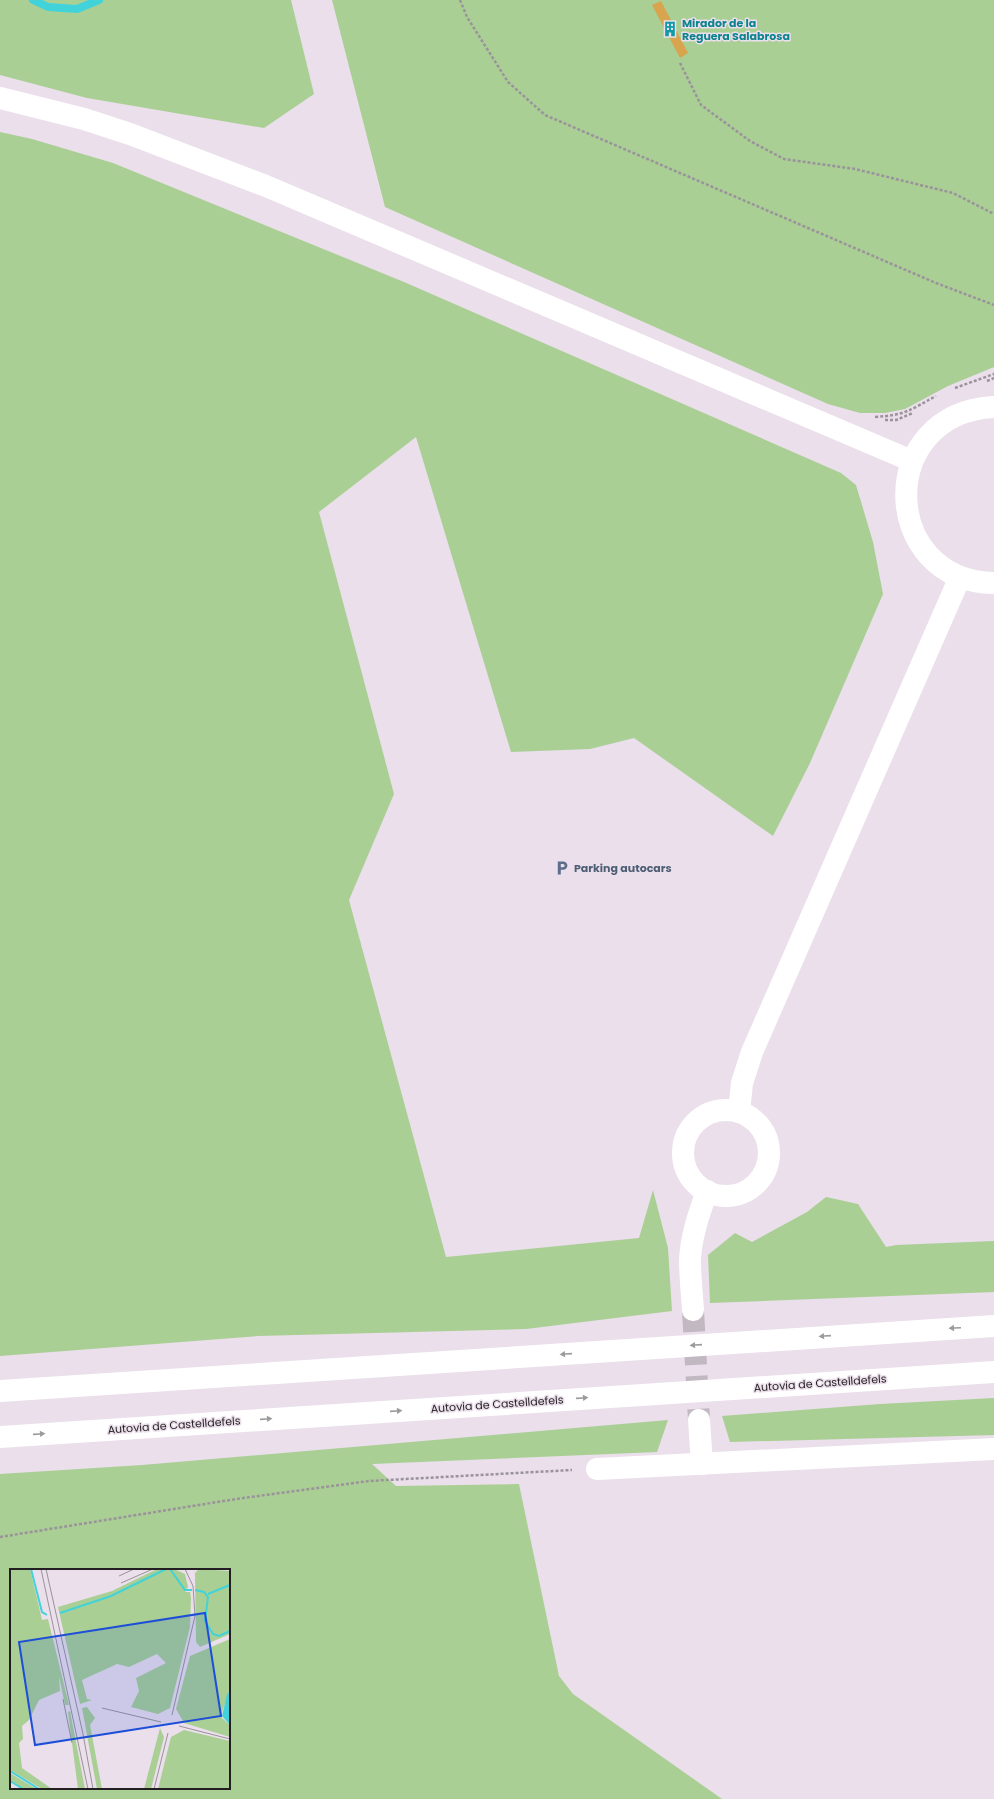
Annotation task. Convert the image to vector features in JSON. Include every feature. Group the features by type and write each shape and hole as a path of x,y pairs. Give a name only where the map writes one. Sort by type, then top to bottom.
{"main road":[{"path":"0,98 84,119 266,186 912,461"},
{"path":"994,407 976,408 953,416 934,430 922,444 912,461 906,485 906,508 913,531 925,552 940,566 960,577 982,583 994,583"},
{"path":"739,1112 742,1083 752,1052 960,577"},
{"path":"725,1110 739,1112 750,1117 760,1126 766,1137 768,1155 763,1174 748,1190 734,1195 721,1196 707,1191 696,1183 684,1164 683,1148 687,1135 693,1125 700,1118 712,1112 725,1110"},
{"path":"693,1310 690,1261 691,1247 696,1225 707,1191"},
{"path":"0,1391 994,1326"},
{"name":"Autovia de Castelldefels","path":"0,1437 994,1372"},
{"path":"699,1420 702,1464"},
{"path":"597,1469 994,1449"}],"path":[{"path":"460,0 467,17 508,82 545,115 936,283 994,305"},
{"path":"680,64 701,105 750,141 784,159 855,169 954,192 994,214"},
{"path":"952,389 994,374"},
{"path":"871,417 897,415 910,411 941,394"},
{"path":"0,1538 236,1499 369,1481 597,1469"}],"green space":[{"path":"0,0 291,0 314,94 264,128 87,98 0,75"},
{"path":"332,0 994,0 994,367 948,386 905,409 885,413 860,413 828,404 385,207"},
{"path":"0,132 32,139 113,163 404,282 841,473 856,485 873,542 883,594 810,763 773,836 634,738 590,749 511,752 416,437 319,512 394,794 349,900 446,1257 639,1238 653,1190 668,1248 672,1311 526,1329 258,1336 0,1356"},
{"path":"826,1197 858,1204 886,1247 896,1245 994,1241 994,1292 710,1303 708,1255 735,1233 752,1242 807,1212"},
{"path":"994,1398 994,1435 730,1442 722,1416 880,1404"},
{"path":"668,1420 657,1452 372,1464 396,1486 519,1484 559,1676 573,1694 722,1799 0,1799 0,1474 142,1465"}],"building":[{"name":"Mirador de la Reguera Salabrosa","path":"661,1 688,53 680,58 652,5"}],"waterway":[{"path":"33,0 48,7 77,9 99,0"}],"tunnel":[{"path":"693,1310 699,1420"}],"place":[{"name":"Mirador de la Reguera Salabrosa","path":"670,29"},
{"name":"Parking autocars","path":"562,868"}]}
